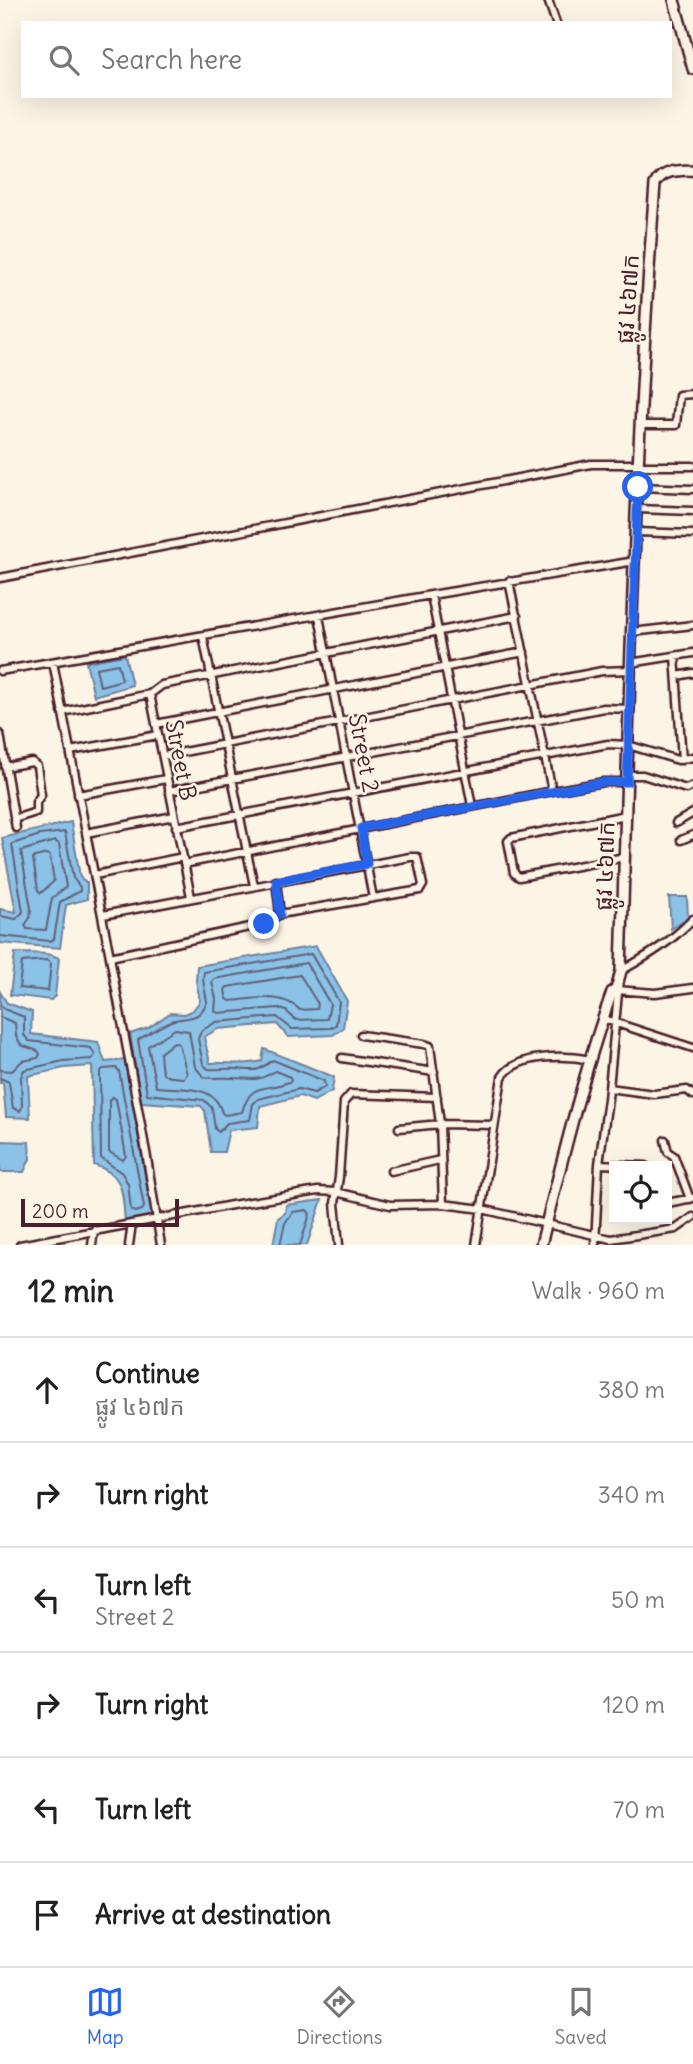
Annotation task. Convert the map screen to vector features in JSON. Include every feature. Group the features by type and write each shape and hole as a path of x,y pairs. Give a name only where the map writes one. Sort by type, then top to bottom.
{"street":[{"path":"548,0 555,21"},
{"path":"674,0 693,69"},
{"name":"ផ្លូវ ៤៦៧ក","path":"541,1245 591,1060 621,971 640,425 655,184 665,173 693,170"},
{"path":"640,425 676,425 679,395 693,394"},
{"path":"0,578 591,464 693,466"},
{"path":"638,487 693,489"},
{"path":"637,509 693,511"},
{"path":"636,532 693,534"},
{"path":"0,671 635,561"},
{"path":"509,581 552,791"},
{"path":"431,595 472,806"},
{"name":"Street 2","path":"319,616 373,898"},
{"name":"Street B","path":"191,897 150,694 162,685 517,616"},
{"path":"632,632 693,625"},
{"path":"203,636 254,886"},
{"path":"156,724 524,652"},
{"path":"163,756 693,653"},
{"path":"675,656 682,760"},
{"path":"53,662 103,915 161,1245"},
{"path":"677,676 693,673"},
{"path":"62,712 150,694"},
{"path":"169,791 604,708 630,709"},
{"path":"0,734 16,828"},
{"path":"70,751 158,735"},
{"path":"176,827 608,744 628,745 656,755 682,760 693,757"},
{"path":"5,767 32,762 37,766 41,795 36,802 36,812 14,819"},
{"path":"95,875 246,851 643,775 686,789 693,786"},
{"path":"78,794 166,779"},
{"path":"676,822 693,813"},
{"path":"625,857 519,877 514,873 508,841 511,838 626,815"},
{"path":"86,833 174,817"},
{"path":"681,839 693,835"},
{"path":"103,915 410,857 417,858 423,886 420,890 280,914 264,924 110,957"},
{"path":"276,881 280,914"},
{"path":"621,971 654,953 676,937 693,919"},
{"path":"693,919 693,925"},
{"path":"595,1245 599,1164 616,1023 616,990 646,993 693,988"},
{"path":"604,1019 693,1048"},
{"path":"361,1035 428,1045 431,1049 440,1124 443,1204"},
{"path":"476,1245 505,1071 541,1058 574,1056 591,1060"},
{"path":"342,1058 434,1072"},
{"path":"609,1088 654,1094 687,1090 693,1095"},
{"path":"340,1245 335,1218 336,1192 340,1177 346,1097 351,1094 437,1097"},
{"path":"400,1128 440,1124 494,1125"},
{"path":"665,1140 668,1152 674,1156 692,1199 672,1202"},
{"path":"391,1171 440,1160"},
{"path":"599,1164 609,1164"},
{"path":"20,1245 44,1242 68,1234 318,1191 336,1192 390,1205 443,1204 482,1209 611,1239 676,1229 693,1217"},
{"path":"130,1245 132,1224"},
{"path":"92,1245 94,1230"},
{"path":"68,1234 68,1245"}],"water":[{"path":"125,655 132,685 94,696 86,662"},
{"path":"71,822 80,877 87,883 87,899 66,905 60,948 0,943 0,909 16,912 2,838"},
{"path":"669,897 687,897 688,917 671,929"},
{"path":"316,946 347,1001 343,1028 333,1035 288,1037 277,1024 218,1029 204,1037 210,1063 243,1064 262,1061 264,1049 334,1077 332,1091 314,1101 300,1096 260,1106 258,1127 229,1130 224,1152 211,1152 205,1111 201,1106 141,1102 130,1034 148,1028 170,1013 184,1014 193,1010 200,1001 196,981 197,966"},
{"path":"15,953 43,954 59,958 55,996 51,1000 10,995"},
{"path":"0,992 7,1003 32,1012 31,1034 98,1042 105,1062 125,1060 152,1215 125,1222 122,1194 117,1180 112,1174 94,1165 92,1066 64,1068 28,1076 30,1118 6,1117 3,1083 0,1083"},
{"path":"0,1141 29,1142 30,1159 24,1172 0,1172"},
{"path":"322,1200 307,1245 273,1245 278,1218 285,1213 286,1205"}],"route":[{"path":"264,924 280,914 276,881 367,864 361,828 604,782 627,782 638,487"}]}
